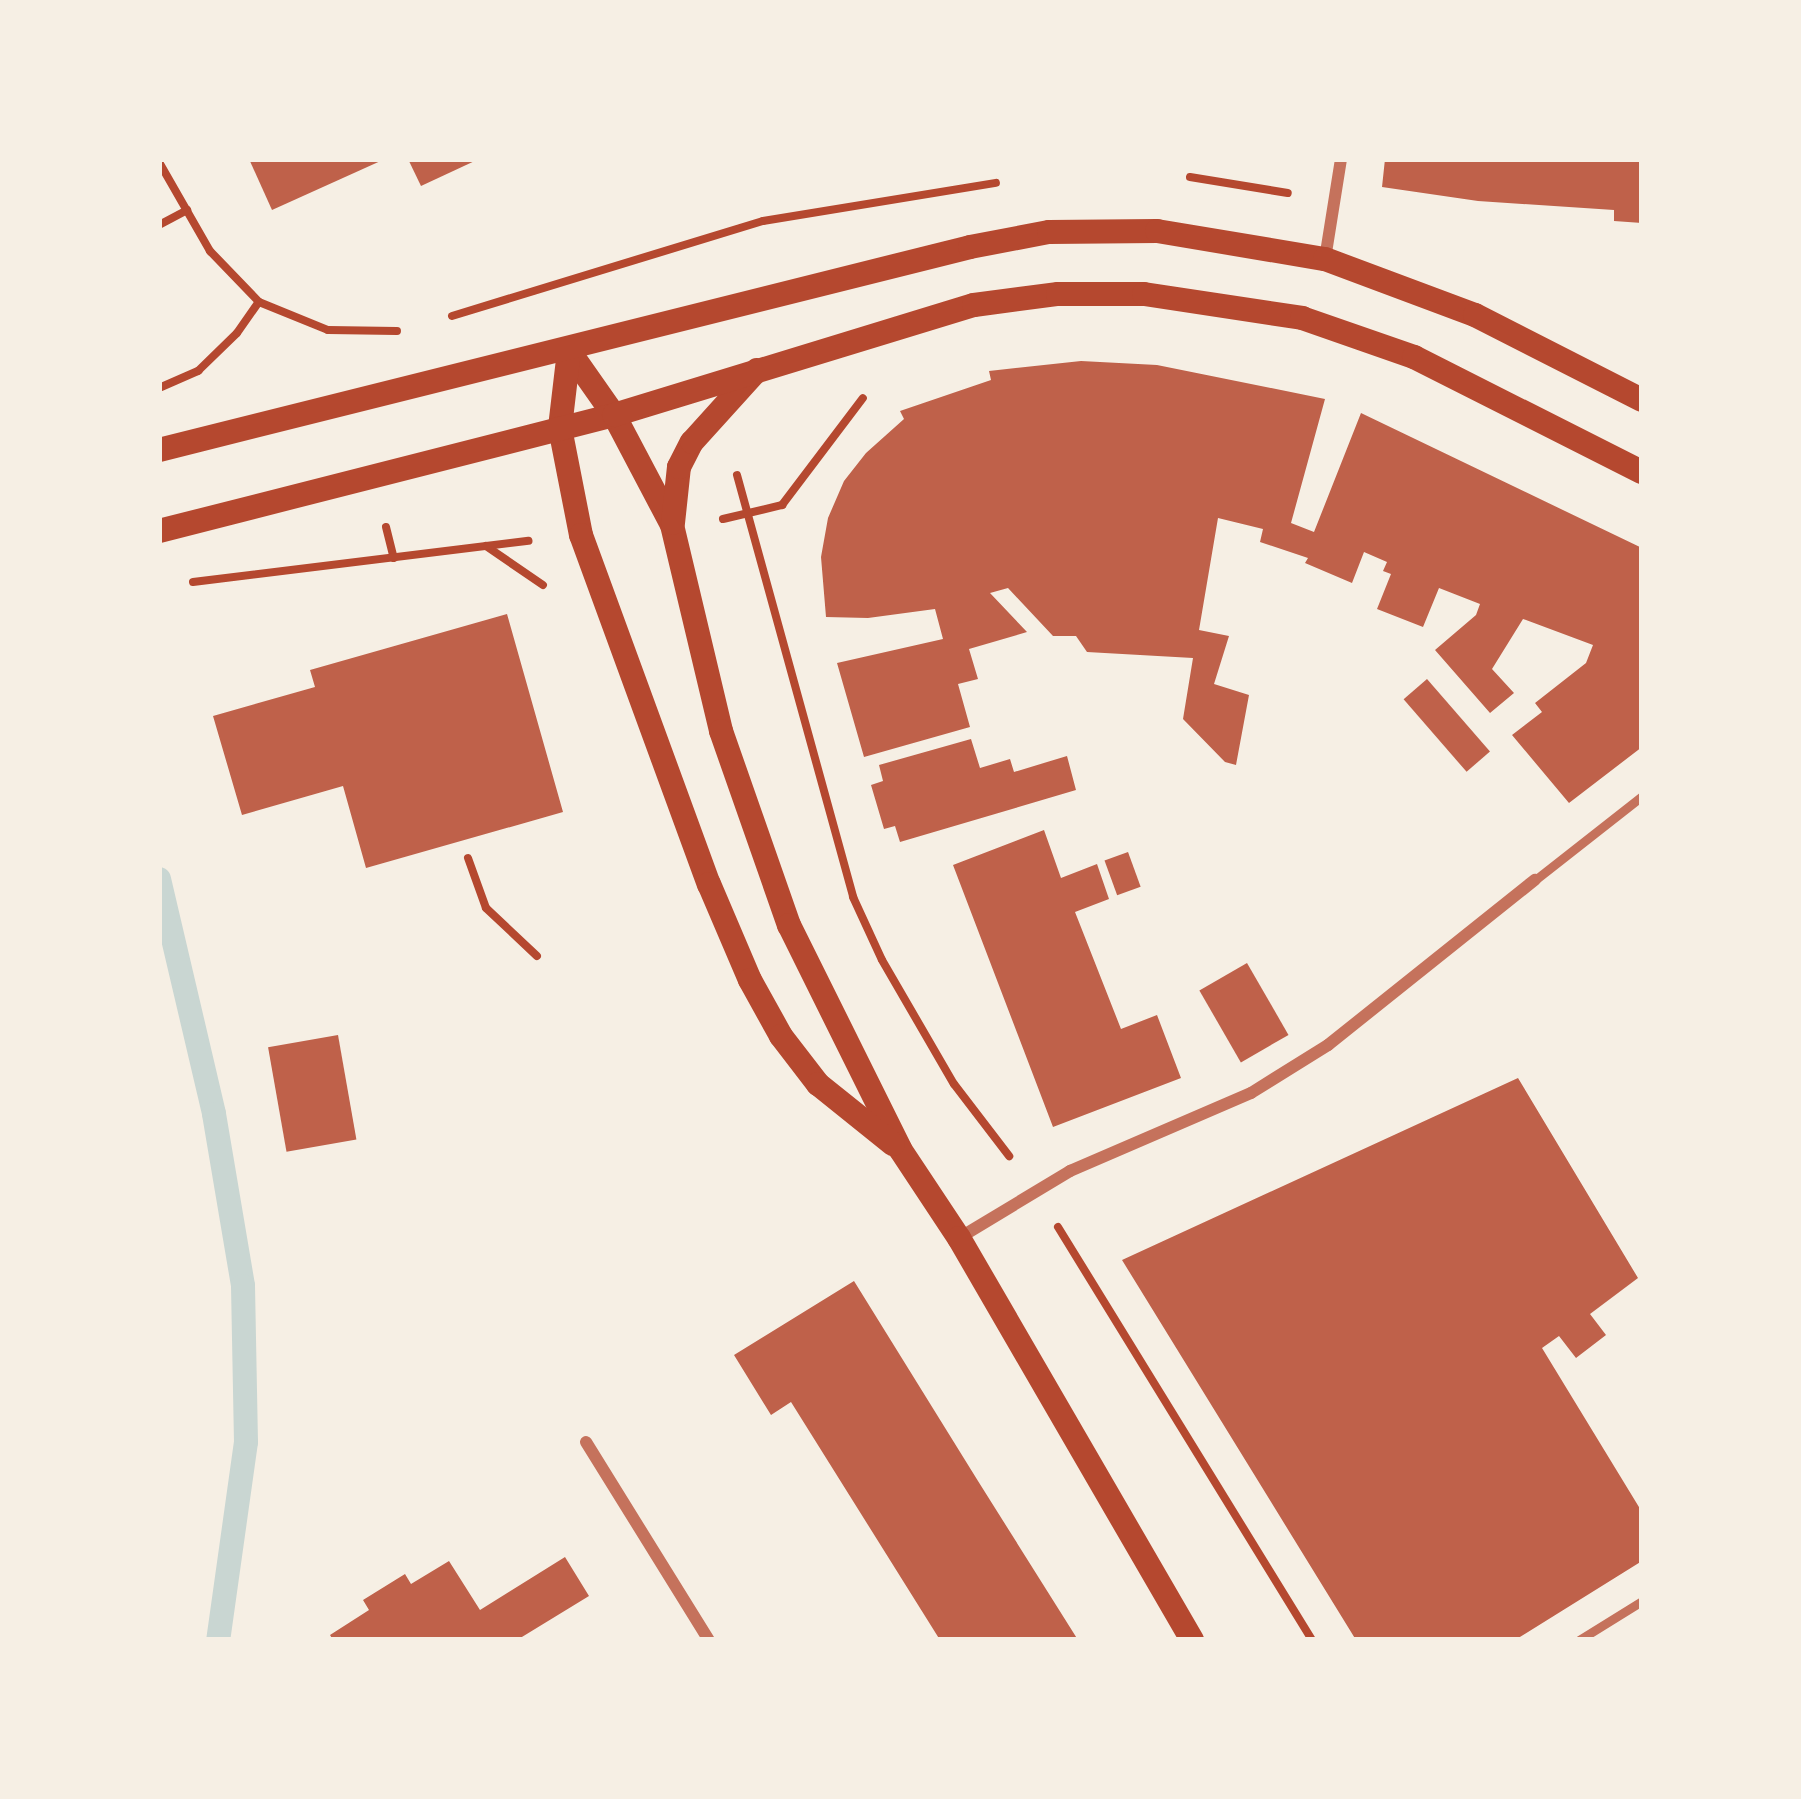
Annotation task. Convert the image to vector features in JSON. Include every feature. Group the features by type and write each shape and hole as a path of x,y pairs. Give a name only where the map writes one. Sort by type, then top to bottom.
{"main road":[{"path":"159,450 644,333 970,247 1049,232 1156,231 1325,259 1474,314 1642,400"},
{"path":"159,531 614,415 886,329 1016,299 1144,294 1228,303 1302,318 1414,358 1642,472"},
{"path":"569,351 614,415 672,526 721,731 789,925 900,1149 959,1238 1192,1640"},
{"path":"569,351 560,428 580,535 750,980 781,1036 818,1084 900,1149"},
{"path":"672,526 679,467 708,424 758,369"}],"street":[{"path":"1325,259 1341,159"},
{"path":"959,1238 1036,1191 1251,1093 1328,1045 1535,880"},
{"path":"586,1442 709,1640"}],"lane":[{"path":"1535,880 1642,796"},
{"path":"1579,1640 1642,1601"}],"path":[{"path":"159,162 210,251 259,302 328,330 370,334 411,329"},
{"path":"159,226 187,210"},
{"path":"433,322 598,272 644,333"},
{"path":"159,388 198,370 237,333 259,302"},
{"path":"672,526 750,515 782,505 867,391"},
{"path":"708,424 730,455 750,515 853,897 882,960 954,1084 1036,1191 1312,1640"},
{"path":"187,583 515,542"},
{"path":"468,857 486,908 537,956"}],"building":[{"path":"249,159 385,159 272,210"},
{"path":"408,159 479,159 421,186"},
{"path":"1385,159 1642,159 1642,223 1614,221 1614,210 1478,201 1382,187"},
{"path":"1081,361 1157,365 1325,399 1291,523 1314,532 1361,413 1642,548 1642,747 1569,803 1512,735 1542,712 1535,703 1586,663 1593,645 1523,619 1492,669 1514,693 1490,713 1435,650 1476,615 1480,604 1439,588 1423,627 1377,609 1391,574 1383,571 1387,562 1364,552 1352,583 1305,563 1308,558 1260,542 1263,529 1218,518 1199,630 1229,636 1214,684 1249,695 1236,765 1225,762 1183,719 1193,658 1087,652 1076,636 1053,636 1008,588 990,593 1027,632 969,649 978,679 958,684 970,727 864,757 837,663 943,639 935,609 868,618 826,617 821,557 828,518 844,481 866,453 904,419 900,411 991,380 989,371"},
{"path":"507,614 563,812 366,868 343,786 242,815 213,716 315,687 310,670"},
{"path":"1427,679 1490,751 1467,772 1404,699"},
{"path":"971,739 980,768 1010,759 1014,772 1067,756 1076,790 900,842 895,826 884,829 871,785 883,781 879,765"},
{"path":"1044,830 1061,878 1097,864 1109,899 1075,912 1121,1029 1157,1015 1181,1078 1053,1127 953,865"},
{"path":"1128,852 1141,887 1117,895 1105,861"},
{"path":"1247,963 1288,1035 1241,1062 1199,990"},
{"path":"338,1035 356,1139 286,1152 268,1047"},
{"path":"1518,1078 1638,1278 1590,1314 1606,1335 1576,1358 1559,1336 1542,1348 1642,1512 1642,1561 1515,1640 1356,1640 1122,1260"},
{"path":"854,1281 1078,1640 940,1640 791,1402 771,1415 734,1355"},
{"path":"565,1557 589,1596 517,1640 333,1640 330,1635 369,1610 363,1600 405,1574 411,1584 449,1561 480,1610"}],"waterway":[{"path":"159,879 214,1114 243,1286 246,1442 218,1640"}]}
